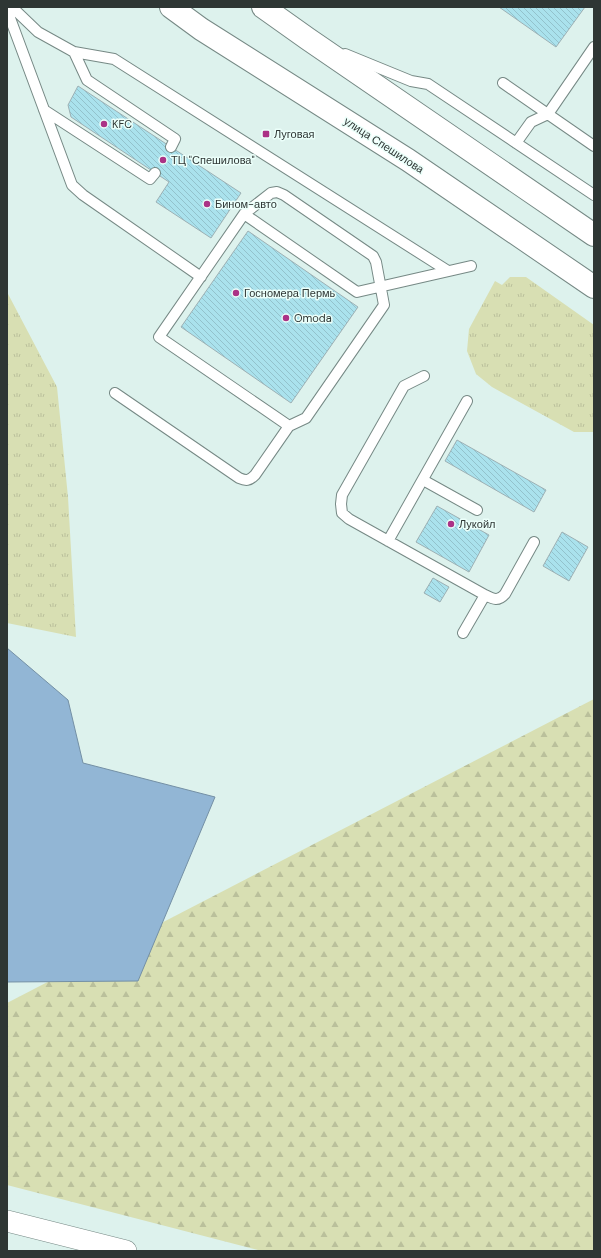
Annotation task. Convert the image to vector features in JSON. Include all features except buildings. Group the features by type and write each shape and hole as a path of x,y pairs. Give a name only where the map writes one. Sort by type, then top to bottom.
{"main road":[{"name":"улица Спешилова","path":"171,7 201,29 408,160 594,287"},
{"path":"263,7 594,235"}],"street":[{"path":"166,7 201,29"},
{"path":"275,7 308,39"},
{"path":"7,1222 126,1251"}],"lane":[{"path":"10,9 38,32 74,52 114,59 448,271"},
{"path":"10,9 44,110 72,185 77,191 201,277"},
{"path":"308,39 411,81 428,84 594,194"},
{"path":"516,143 531,122 548,114 594,47"},
{"path":"74,52 87,80 175,139 171,147"},
{"path":"503,83 594,146"},
{"path":"44,110 150,179 155,172"},
{"path":"116,393 239,478 246,481 251,480 255,475 289,426 306,418 384,305 376,262 372,256 284,195 277,192 271,193 244,214 160,337 289,426"},
{"path":"244,214 357,292 471,266"},
{"path":"424,376 404,386 342,495 342,513 349,519 496,600 505,594 534,542"},
{"path":"388,541 467,401"},
{"path":"423,480 477,510"},
{"path":"464,633 485,595"}],"green space":[{"path":"510,277 526,277 594,325 594,432 574,432 492,387 476,374 467,351 469,329 495,281 502,285"},
{"path":"7,292 57,387 68,497 76,637 7,623"},
{"path":"594,699 594,1251 262,1251 7,1185 7,1003"}],"water":[{"path":"7,648 68,700 83,763 215,797 138,981 7,982"}],"place":[{"name":"KFC","path":"104,124"},
{"name":"Луговая","path":"266,134"},
{"name":"ТЦ \"Спешилова\"","path":"163,160"},
{"name":"Бином-авто","path":"207,204"},
{"name":"Госномера Пермь","path":"236,293"},
{"name":"Omoda","path":"286,318"},
{"name":"Лукойл","path":"451,524"}]}
